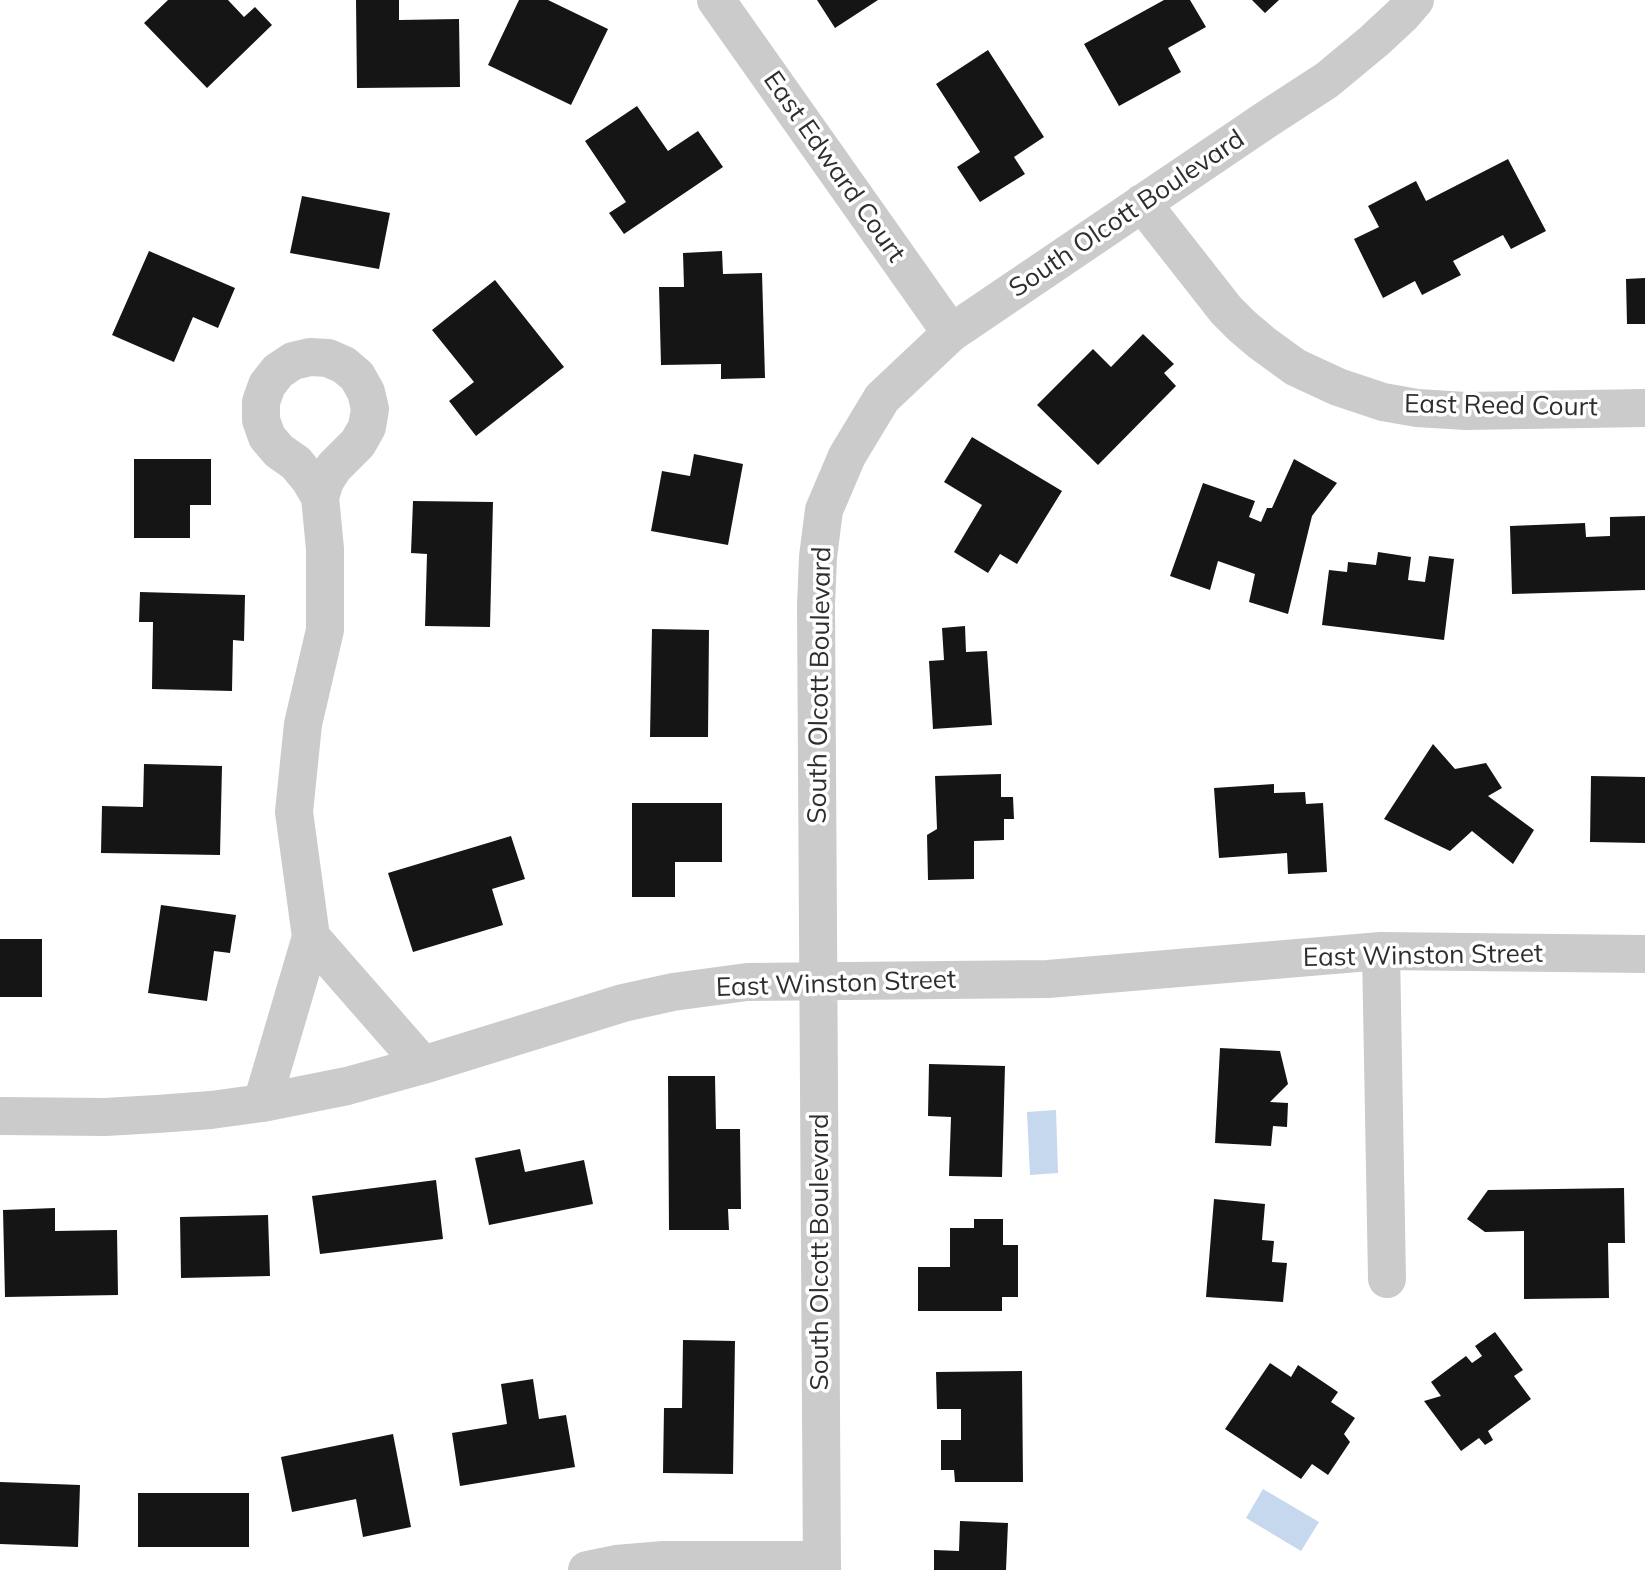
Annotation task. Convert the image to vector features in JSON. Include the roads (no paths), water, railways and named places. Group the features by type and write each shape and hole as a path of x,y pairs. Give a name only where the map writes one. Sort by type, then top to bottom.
{"street":[{"name":"East Edward Court","path":"716,0 951,333"},
{"name":"South Olcott Boulevard","path":"822,1565 816,605 824,510 847,456 882,398 951,333 1327,80 1374,41 1415,0"},
{"name":"East Reed Court","path":"1143,203 1226,310 1242,326 1295,366 1338,387 1383,402 1417,408 1466,411 1645,408"},
{"path":"262,1103 312,937 294,812 303,724 324,630 324,549 320,497"},
{"path":"312,937 423,1065"},
{"name":"East Winston Street","path":"0,1116 105,1117 211,1110 262,1103 347,1086 423,1065 623,1003 673,992 747,982 1048,978 1381,951 1645,954"},
{"path":"1381,951 1387,1279"},
{"path":"587,1570 616,1564 664,1560 822,1565"}],"water":[{"path":"1056,1110 1058,1173 1030,1175 1027,1112"},
{"path":"1263,1489 1319,1522 1301,1551 1246,1518"}]}
